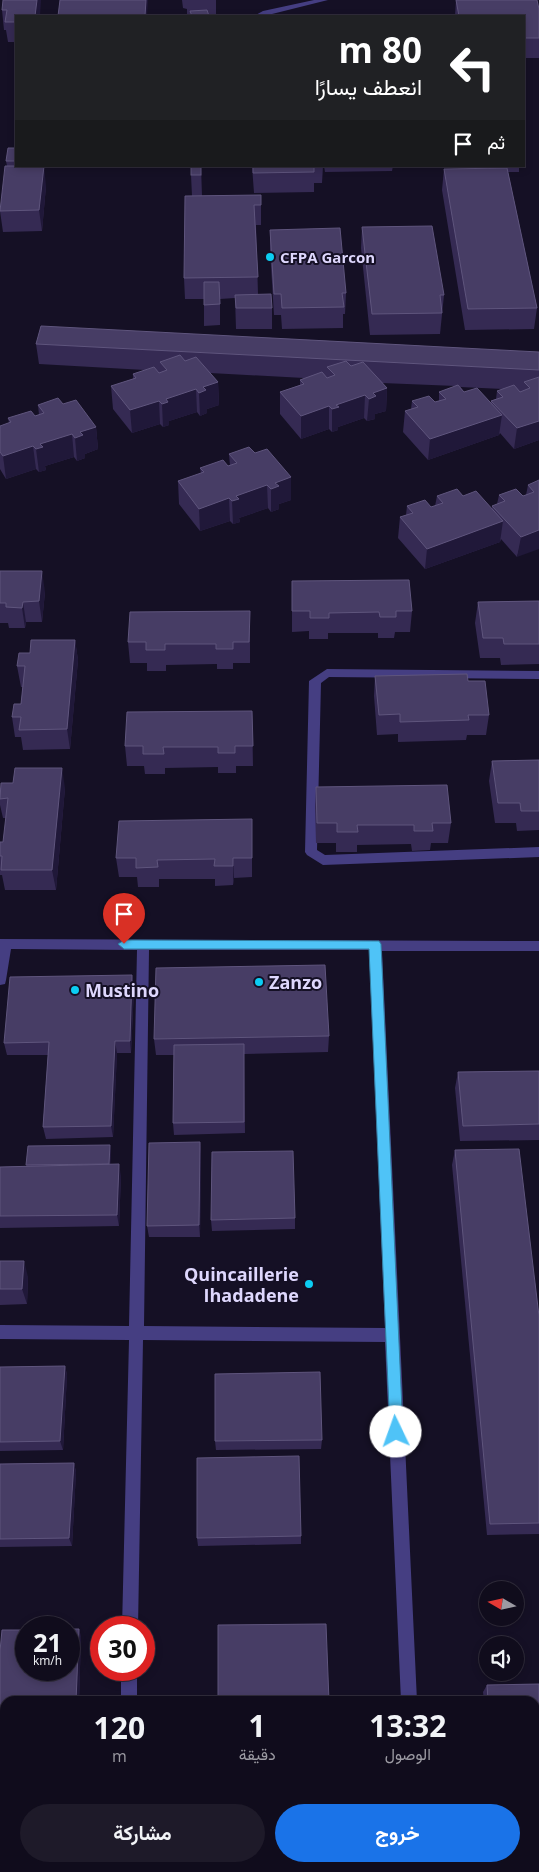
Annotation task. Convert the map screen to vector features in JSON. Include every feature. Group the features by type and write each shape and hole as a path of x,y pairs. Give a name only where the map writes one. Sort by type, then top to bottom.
{"street":[{"path":"261,15 324,0"},
{"path":"539,675 327,673 315,681 311,852 323,860 539,852"},
{"path":"0,980 2,944 539,946"},
{"path":"130,1616 138,1335 138,1147 144,944"},
{"path":"375,944 409,1696"},
{"path":"0,1332 138,1335 392,1335"},
{"path":"128,1696 129,1681"}],"building":[{"path":"3,0 37,0 35,15 15,15 15,22 5,22 7,10 2,10"},
{"path":"60,0 146,0 145,15 58,15"},
{"path":"456,0 537,0 539,9 539,38 525,38 525,15 459,15"},
{"path":"207,10 209,15 192,15 190,11"},
{"path":"8,148 15,148 15,161 6,161"},
{"path":"5,166 44,167 39,210 0,211"},
{"path":"191,167 201,167 201,175 191,175"},
{"path":"253,167 314,167 314,172 253,173"},
{"path":"507,168 537,308 468,309 444,169"},
{"path":"261,195 261,205 254,205 258,277 184,278 185,196"},
{"path":"432,226 444,295 440,295 442,313 372,314 362,227"},
{"path":"340,228 346,293 342,293 344,307 282,308 281,294 274,294 270,230"},
{"path":"204,282 219,282 220,304 204,305"},
{"path":"271,294 272,308 236,308 235,295"},
{"path":"41,326 539,352 539,370 36,344"},
{"path":"180,355 185,361 196,357 218,382 203,387 206,390 199,393 196,389 166,399 168,402 162,404 159,401 130,410 111,386 136,378 133,374 154,367 159,373 167,370 160,362"},
{"path":"346,361 351,366 363,362 387,388 373,393 376,396 369,399 365,395 336,405 339,407 332,409 329,406 301,416 280,392 304,384 300,380 322,372 327,378 335,375 327,367"},
{"path":"539,377 539,421 517,428 491,401 503,397 497,391 514,385 520,392 530,388 524,382"},
{"path":"458,385 464,392 477,388 502,415 430,439 405,411 418,407 412,401 429,396 435,402 446,399 439,392"},
{"path":"58,398 63,404 76,400 96,427 80,432 83,435 75,438 72,434 40,444 43,447 36,449 33,446 3,456 0,452 0,426 11,422 8,418 31,411 35,416 44,413 38,405"},
{"path":"249,447 255,453 267,449 291,477 275,483 279,486 271,489 267,485 236,496 239,499 232,501 229,498 199,509 178,481 204,472 200,468 223,460 228,466 237,463 229,454"},
{"path":"539,480 539,530 521,537 492,506 505,501 499,495 516,489 523,496 534,492 528,485"},
{"path":"457,489 463,496 476,491 503,521 427,549 400,517 413,513 407,506 425,500 431,507 443,503 437,496"},
{"path":"0,571 42,571 39,601 23,602 22,608 6,607 6,603 0,603"},
{"path":"409,580 412,611 396,611 396,617 380,617 379,612 329,613 329,618 310,618 310,611 292,611 292,581"},
{"path":"539,601 539,644 504,644 503,638 483,638 478,602"},
{"path":"250,611 249,642 233,642 233,649 216,649 216,644 165,644 165,650 146,650 146,642 128,642 130,612"},
{"path":"31,640 75,640 67,729 19,730 21,717 12,717 14,704 21,704 25,666 17,666 19,653 30,653"},
{"path":"467,674 468,681 485,681 489,715 468,715 469,720 400,722 400,714 379,715 375,676"},
{"path":"252,711 253,746 235,746 235,753 218,753 218,747 163,747 164,754 143,754 143,746 125,746 127,712"},
{"path":"539,760 539,811 521,811 520,803 498,803 492,761"},
{"path":"15,768 62,768 52,870 1,870 0,842 3,842 8,798 0,799 1,783 13,783"},
{"path":"447,785 451,823 432,823 433,831 414,831 414,825 357,825 358,832 337,832 337,823 317,823 316,787"},
{"path":"252,819 252,858 233,858 233,866 214,866 215,859 157,860 158,867 136,868 136,858 116,858 119,821"},
{"path":"325,965 329,1036 154,1039 156,968"},
{"path":"132,975 130,1041 115,1041 111,1126 43,1127 49,1042 4,1043 10,977"},
{"path":"244,1044 244,1122 173,1123 174,1045"},
{"path":"539,1071 539,1124 463,1126 458,1072"},
{"path":"200,1142 199,1225 147,1226 149,1143"},
{"path":"110,1145 109,1164 26,1165 28,1146"},
{"path":"519,1149 539,1316 539,1523 490,1524 455,1150"},
{"path":"293,1151 295,1218 211,1220 212,1152"},
{"path":"119,1164 117,1215 0,1216 0,1167"},
{"path":"0,1261 24,1261 22,1289 0,1289"},
{"path":"65,1366 60,1441 0,1442 0,1367"},
{"path":"320,1372 322,1440 215,1441 215,1374"},
{"path":"299,1456 301,1536 197,1538 197,1458"},
{"path":"74,1463 69,1538 0,1539 0,1464"},
{"path":"326,1624 329,1696 218,1696 218,1625"},
{"path":"2,1630 15,1630 15,1681 77,1681 76,1696 0,1696"},
{"path":"539,1684 539,1696 488,1696 487,1685"}],"place":[{"name":"CFPA Garcon","path":"270,257"},
{"name":"Zanzo","path":"259,982"},
{"name":"Mustino","path":"75,990"},
{"name":"Quincaillerie Ihadadene","path":"309,1284"}],"route":[{"path":"124,944 375,944 396,1432"}]}
